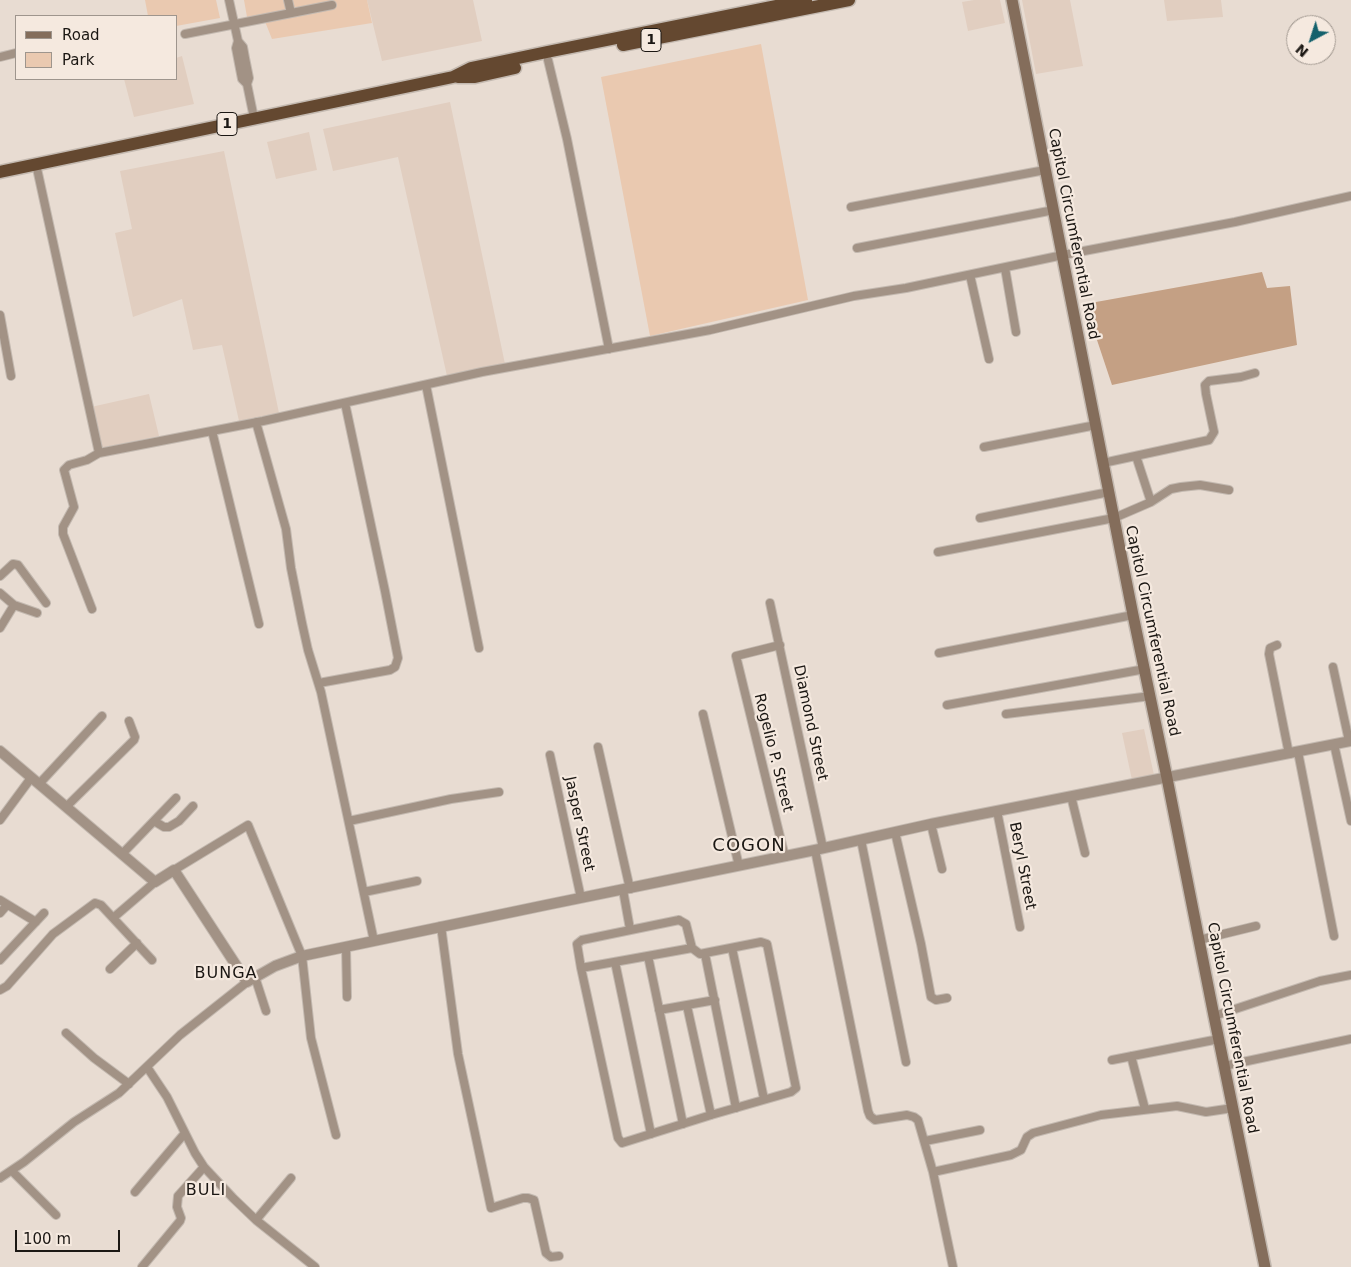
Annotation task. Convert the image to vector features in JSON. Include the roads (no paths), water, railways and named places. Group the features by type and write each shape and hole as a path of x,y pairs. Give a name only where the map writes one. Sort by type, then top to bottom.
{"highway":[{"name":"1","path":"454,76 474,77 548,60 575,50 806,0"},
{"name":"1","path":"0,172 454,76 471,68 849,0"}],"main road":[{"name":"Capitol Circumferential Road","path":"1012,0 1133,615 1168,778 1224,1066 1266,1267"}],"street":[{"path":"229,0 238,41 236,48 249,78 247,84 254,118"},
{"path":"288,0 291,13"},
{"path":"185,34 332,5"},
{"path":"0,57 15,53"},
{"path":"548,60 567,139 609,349"},
{"path":"36,164 99,453"},
{"path":"851,207 1045,170"},
{"path":"92,609 63,534 63,527 74,507 64,470 69,465 87,460 99,453 256,422 482,372 710,330 854,296 906,288 1235,222 1351,196"},
{"path":"857,248 1054,210"},
{"path":"1005,268 1016,332"},
{"path":"970,275 990,359"},
{"path":"0,315 11,376"},
{"path":"1103,463 1209,440 1214,432 1206,394 1207,383 1255,373"},
{"path":"426,385 479,648"},
{"path":"320,683 390,670 395,667 398,658 386,591 345,403"},
{"path":"256,422 286,529 291,568 302,623 308,650 320,683 374,941"},
{"path":"984,447 1096,425"},
{"path":"212,430 259,624"},
{"path":"1136,456 1152,502"},
{"path":"938,552 1114,518 1152,502 1172,489 1181,487 1200,486 1229,490"},
{"path":"980,518 1109,492"},
{"path":"0,576 13,564 18,565 46,603"},
{"path":"0,594 14,604 37,613"},
{"name":"Diamond Street","path":"770,603 780,645 870,1116 872,1119 879,1121 907,1115 914,1117 920,1126 925,1141"},
{"path":"0,628 14,604"},
{"path":"940,653 1133,615"},
{"name":"Rogelio P. Street","path":"780,645 736,656 784,857"},
{"path":"1277,645 1270,648 1269,654 1334,936"},
{"path":"0,1178 12,1171 52,1138 120,1093 180,1035 251,980 275,966 302,956 441,926 784,857 931,824 1350,741 1333,667"},
{"path":"947,706 1145,669"},
{"path":"1006,714 1151,696"},
{"path":"704,714 739,866"},
{"path":"0,820 35,781 102,716"},
{"path":"66,807 134,740 135,737 129,721"},
{"path":"1334,744 1351,821"},
{"path":"598,746 627,889 630,929"},
{"path":"0,751 155,882"},
{"name":"Jasper Street","path":"550,755 581,898"},
{"path":"349,821 499,792"},
{"path":"1071,796 1085,853"},
{"path":"122,854 176,798"},
{"path":"154,821 164,827 169,827 179,821 193,806"},
{"name":"Beryl Street","path":"997,811 1020,927"},
{"path":"931,824 942,869"},
{"path":"113,918 155,882 248,825 302,956 311,1038 336,1134"},
{"path":"895,832 931,996 936,1000 947,998"},
{"path":"861,840 906,1062"},
{"path":"174,870 251,980 266,1011"},
{"path":"364,892 417,881"},
{"path":"0,913 4,903 36,922"},
{"path":"0,990 7,986 53,934 92,903 101,905 152,960"},
{"path":"0,960 44,913"},
{"path":"682,921 686,924 692,948 698,954 705,954 761,942 768,946 796,1085 795,1089 791,1092 624,1143 621,1142 618,1138 580,968 577,944 580,941 630,929 682,921"},
{"path":"441,926 458,1054 491,1208 523,1198 534,1200 546,1253 551,1257 559,1256"},
{"path":"1199,940 1256,926"},
{"path":"110,969 137,943"},
{"path":"346,947 347,997"},
{"path":"580,968 692,948"},
{"path":"732,948 764,1099"},
{"path":"705,954 736,1108"},
{"path":"648,956 683,1124"},
{"path":"614,962 651,1134"},
{"path":"1214,1016 1320,981 1351,975"},
{"path":"659,1010 715,1000"},
{"path":"687,1006 711,1115"},
{"path":"66,1033 94,1058 129,1084"},
{"path":"1112,1060 1219,1039"},
{"path":"1224,1066 1351,1039"},
{"path":"1131,1056 1145,1109"},
{"path":"147,1067 167,1097 204,1167 232,1198 256,1220 305,1264 315,1267"},
{"path":"933,1172 1016,1153 1024,1146 1029,1136 1054,1126 1101,1115 1145,1109 1182,1107 1206,1112 1233,1108"},
{"path":"952,1267 925,1141 980,1130"},
{"path":"135,1192 185,1133"},
{"path":"142,1267 182,1218 177,1207 178,1196 204,1167"},
{"path":"12,1171 56,1215"},
{"path":"256,1220 291,1178"}],"district":[{"name":"COGON","path":"749,846"},
{"name":"BUNGA","path":"226,974"},
{"name":"BULI","path":"206,1191"}]}
